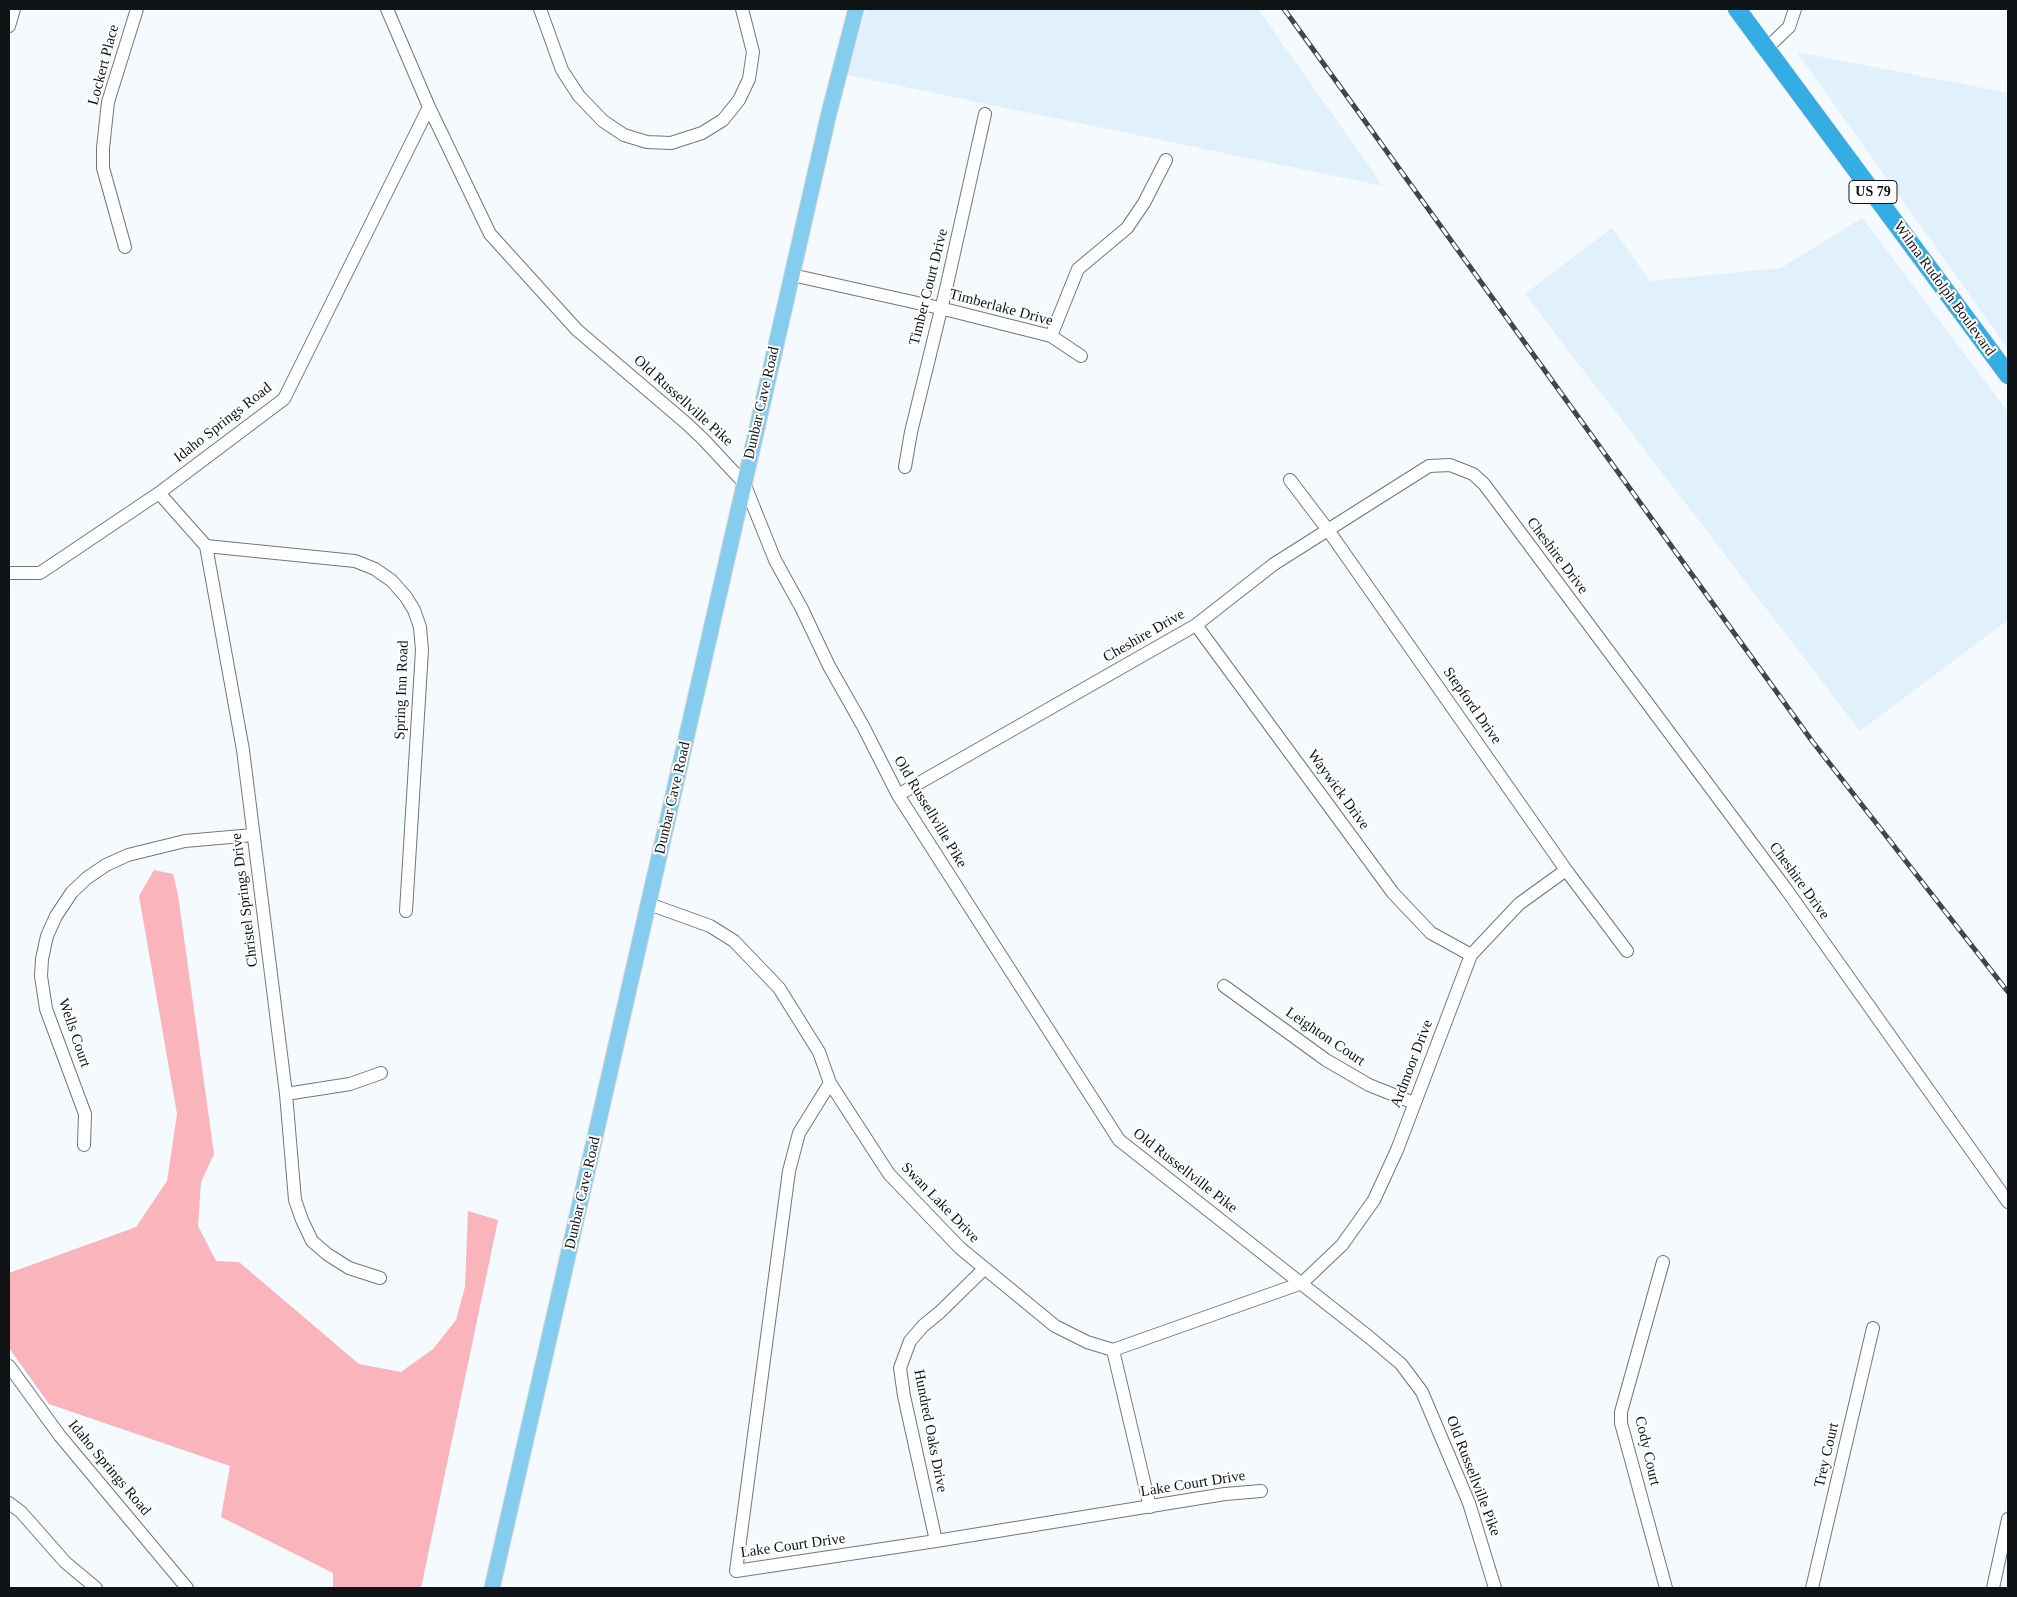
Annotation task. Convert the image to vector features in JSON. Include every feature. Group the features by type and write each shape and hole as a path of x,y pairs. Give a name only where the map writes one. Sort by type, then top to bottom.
{"highway":[{"name":"Wilma Rudolph Boulevard","path":"1737,9 2008,375"}],"main road":[{"name":"Dunbar Cave Road","path":"492,1588 829,113 856,9"}],"street":[{"path":"9,26 14,9"},
{"name":"Lockert Place","path":"125,247 103,168 103,148 108,102 137,9"},
{"name":"Old Russellville Pike","path":"387,9 429,107 490,234 577,330 686,423 744,483 776,560 829,666 863,726 898,795 1119,1140 1302,1283 1401,1364 1422,1392 1469,1503 1496,1588"},
{"path":"540,9 562,70 579,96 597,115 624,134 646,142 671,142 702,134 723,120 740,100 749,78 753,52 742,9"},
{"path":"1767,48 1788,27 1795,9"},
{"name":"Idaho Springs Road","path":"9,573 40,573 159,493 284,399 429,107"},
{"name":"Timber Court Drive","path":"905,467 911,432 946,289 985,114"},
{"path":"1051,336 1078,270 1127,228 1144,203 1166,160"},
{"name":"Timberlake Drive","path":"792,275 940,308 1051,336 1080,356"},
{"name":"Cheshire Drive","path":"898,795 1196,625 1274,564 1429,466 1450,464 1473,474 1484,484 1786,889 2008,1202"},
{"name":"Stepford Drive","path":"1290,480 1328,530 1566,870 1628,950"},
{"path":"159,493 206,546"},
{"name":"Christel Springs Drive","path":"206,546 243,750 286,1094 295,1200 312,1241 327,1254 350,1268 380,1278"},
{"name":"Spring Inn Road","path":"206,546 355,561 375,569 392,581 406,596 414,610 420,627 422,650 406,910"},
{"name":"Waywick Drive","path":"1196,625 1393,893 1431,933 1471,955"},
{"name":"Wells Court","path":"84,1145 85,1114 46,1009 41,976 42,959 56,916 72,892 87,878 106,865 128,855 186,841 254,835"},
{"name":"Ardmoor Drive","path":"1302,1283 1342,1245 1374,1200 1414,1104 1471,955 1519,904 1566,870"},
{"name":"Swan Lake Drive","path":"649,904 710,926 734,942 779,988 819,1052 830,1083 889,1174 960,1248 1055,1326 1087,1342 1113,1350"},
{"name":"Leighton Court","path":"1224,986 1326,1060 1369,1085 1414,1104"},
{"path":"286,1094 350,1084 381,1073"},
{"name":"Lake Court Drive","path":"830,1083 799,1133 789,1171 736,1571 1225,1494 1261,1490"},
{"name":"Cody Court","path":"1663,1262 1621,1412 1621,1423 1666,1588"},
{"name":"Hundred Oaks Drive","path":"936,1541 904,1396 900,1368 910,1341 923,1326 984,1269"},
{"path":"1150,1507 1113,1350 1302,1283"},
{"name":"Trey Court","path":"1812,1588 1873,1328"},
{"name":"Idaho Springs Road","path":"9,1366 60,1436 187,1588"},
{"path":"9,1503 21,1512 65,1562 96,1588"},
{"path":"1992,1588 2008,1519"}],"shaded area":[{"path":"866,9 1258,9 1383,186 847,75"},
{"path":"1797,52 2008,93 2008,349"},
{"path":"1862,218 2008,412 2008,620 1860,731 1525,294 1612,228 1650,281 1781,268"},
{"path":"154,870 173,874 178,895 214,1154 201,1182 198,1226 216,1261 239,1262 359,1364 401,1372 433,1349 456,1320 465,1287 468,1211 498,1220 421,1588 333,1588 333,1573 221,1517 230,1466 49,1404 9,1348 9,1273 136,1227 167,1181 177,1114 139,896"}],"railway":[{"path":"1284,9 1812,741 2008,992"}]}
